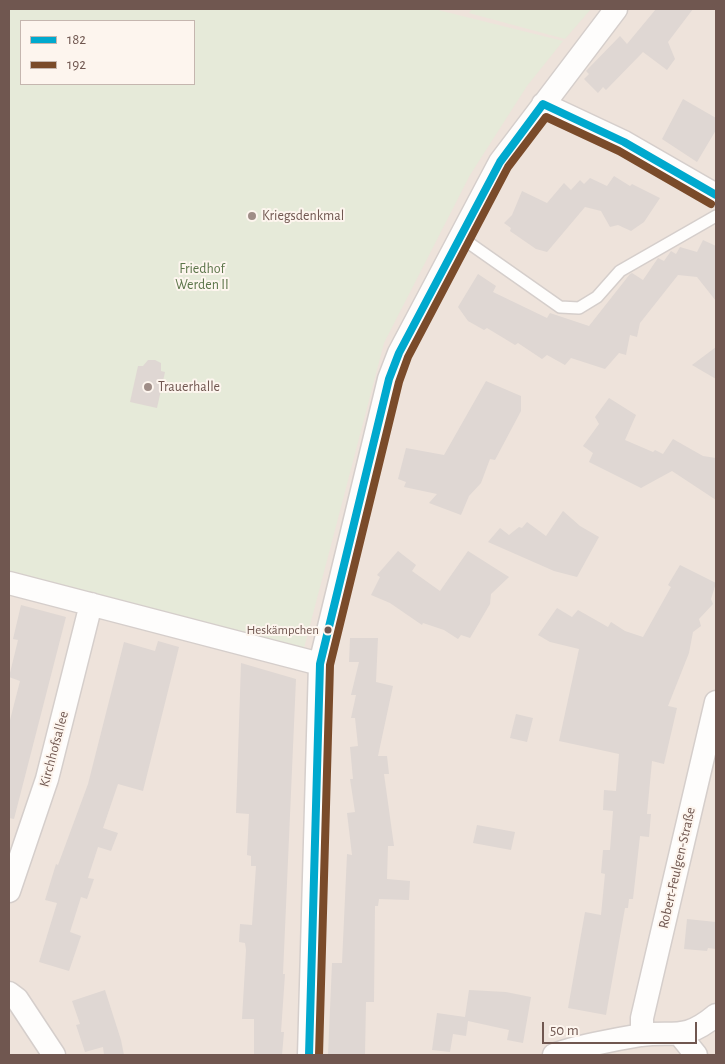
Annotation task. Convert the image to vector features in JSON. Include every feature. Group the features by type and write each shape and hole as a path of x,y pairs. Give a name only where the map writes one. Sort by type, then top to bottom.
{"street":[{"path":"308,1055 320,664 388,379 399,353 459,236 500,162 616,9"},
{"path":"543,104 624,142 716,195"},
{"path":"9,582 320,664"},
{"name":"Kirchhofsallee","path":"9,891 47,779 91,604"},
{"name":"Robert-Feulgen-Straße","path":"642,1035 642,1018 716,702"},
{"path":"9,993 16,1000 54,1055"},
{"path":"554,1055 642,1035 680,1035 703,1026 716,1015"},
{"path":"680,1035 696,1055"}],"lane":[{"path":"459,236 560,307 579,308 597,297 620,272 716,216"}],"shaded area":[{"path":"9,9 716,9 716,1055 9,1055"}],"green space":[{"name":"Friedhof Werden II","path":"9,9 434,9 563,41 527,86 470,175 384,343 304,648 9,571"},
{"path":"472,9 591,9 565,39 469,13"}],"building":[{"path":"656,9 693,9 668,42 675,59 667,70 643,52 606,90 603,87 598,93 584,79 589,74 586,71 620,36 627,44"},
{"path":"683,99 716,118 716,130 697,162 662,139"},
{"path":"614,176 630,186 632,184 660,198 644,222 631,231 618,225 610,227 601,211 585,207 547,252 536,249 510,231 511,228 504,223 512,215 522,191 547,203 564,183 571,190 580,180 584,184 590,178 607,186"},
{"path":"703,240 716,246 716,301 697,277 678,275 640,323 637,337 630,335 626,355 619,353 605,369 571,358 565,365 547,355 542,359 518,343 515,345 487,328 484,330 468,321 458,307 478,274 496,286 493,292 547,318 550,313 589,326 630,274 632,273 643,280 658,258 664,261 671,251 676,254 680,247 697,252"},
{"path":"716,347 716,379 692,365"},
{"name":"Trauerhalle","path":"148,360 155,360 161,363 161,371 165,372 157,408 130,402 138,366 143,366"},
{"path":"486,381 521,396 521,411 495,460 490,459 481,483 469,496 461,515 429,503 437,494 404,487 406,482 398,479 406,448 444,455"},
{"path":"609,398 636,415 625,440 653,452 655,450 663,454 673,439 703,456 716,458 716,500 672,471 641,488 589,462 593,453 583,446 599,424 595,417"},
{"path":"563,511 580,526 599,537 577,577 554,571 488,542 500,528 509,535 519,527 522,528 527,522 546,536"},
{"path":"398,551 416,565 412,571 440,591 468,551 509,577 491,594 490,604 470,638 461,635 458,639 444,630 423,623 422,625 390,603 371,595 380,577 377,575"},
{"path":"680,565 716,583 711,599 713,604 699,619 701,626 693,632 689,653 668,706 677,708 664,764 652,761 647,814 651,814 649,837 640,836 633,899 629,899 628,908 625,908 606,1015 568,1008 585,912 601,915 605,874 601,873 603,850 610,850 613,811 603,810 604,790 616,791 619,754 559,741 579,649 550,642 538,635 557,608 572,617 578,610 608,627 611,622 625,631 643,637 671,587 668,585"},
{"path":"21,605 66,617 14,819 9,818 9,724 20,681 9,677 18,640 13,639"},
{"path":"350,638 378,638 376,682 393,686 378,756 387,756 389,774 384,774 394,846 388,846 387,879 410,881 409,900 379,899 378,906 375,906 374,1002 366,1002 365,1055 328,1055 332,963 342,963 347,854 352,855 347,813 355,812 350,779 353,779 350,747 358,746 355,718 351,718 356,695 351,695 359,662 349,662"},
{"path":"158,641 179,647 143,791 118,784 103,828 118,833 111,851 98,847 88,878 94,879 87,899 81,897 70,932 81,936 69,971 39,962 57,903 45,900 56,864 58,865 88,784 124,642 155,651"},
{"path":"241,663 296,679 283,974 285,974 281,1032 284,1032 282,1055 254,1055 254,1019 242,1019 246,950 245,943 239,942 240,924 252,925 256,866 251,866 251,856 247,855 249,814 236,813"},
{"path":"516,714 533,718 527,742 510,738"},
{"path":"477,825 515,832 511,850 473,843"},
{"path":"687,919 716,922 716,949 708,948 707,951 684,949"},
{"path":"105,990 124,1055 104,1055 103,1047 85,1052 76,1025 80,1024 72,1001"},
{"path":"469,990 506,992 531,997 523,1043 507,1040 509,1030 468,1021 466,1036 453,1034 450,1052 432,1050 437,1013 465,1017"}],"transit line":[{"name":"182","path":"309,1055 320,664 389,379 399,353 500,162 543,104 624,142 716,195"},
{"name":"192","path":"319,1055 330,665 399,382 408,357 508,167 546,117 619,151 711,204"}],"place":[{"name":"Kriegsdenkmal","path":"252,216"},
{"name":"Trauerhalle","path":"148,387"},
{"name":"Heskämpchen","path":"328,630"}]}
